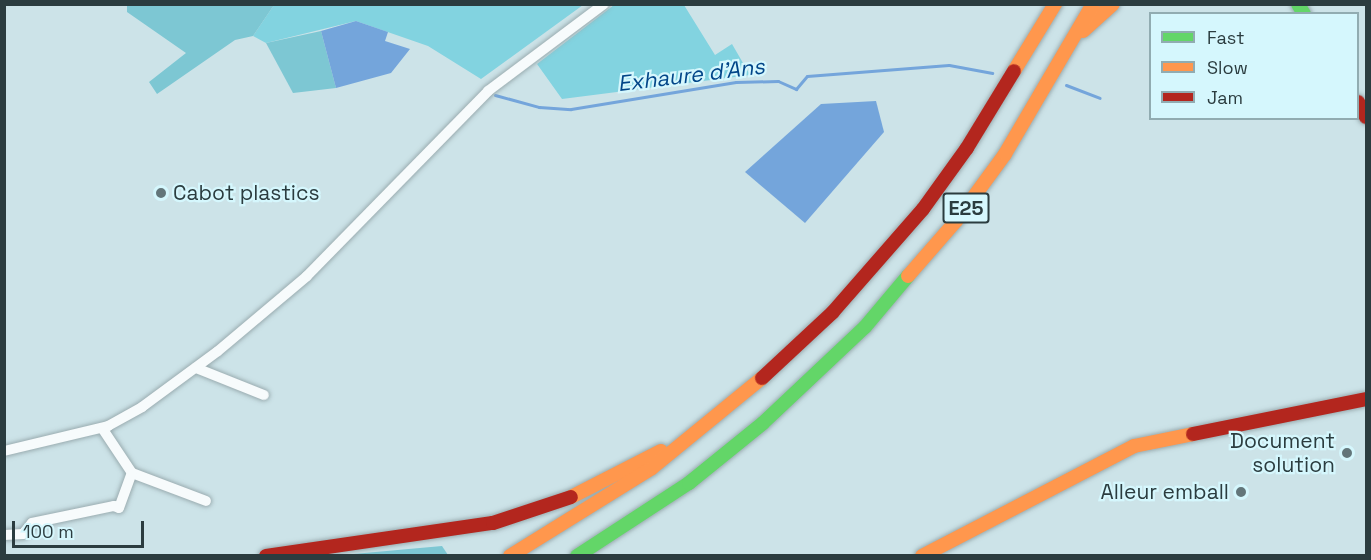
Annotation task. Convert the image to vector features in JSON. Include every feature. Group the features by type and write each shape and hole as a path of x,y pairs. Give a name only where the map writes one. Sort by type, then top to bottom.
{"main road":[{"name":"E25","path":"510,555 572,521 688,441 801,344 876,267 967,148 1055,4"},
{"name":"E25","path":"578,555 689,483 763,423 865,327 956,221 1005,154 1093,4"},
{"path":"1074,39 1113,4"},
{"path":"924,555 1134,446 1366,399"},
{"path":"266,555 337,542 459,529 531,512 688,441"}],"street":[{"path":"4,451 102,428 142,407 196,368 307,276 508,73 604,4"},
{"path":"196,368 264,395"},
{"path":"102,428 132,473 206,501"},
{"path":"4,535 23,534 32,523 119,508 132,473"}],"shaded area":[{"path":"127,4 274,5 253,36 235,40 157,94 149,82 186,53 127,12"},
{"path":"274,5 583,5 481,79 428,46 356,21 266,43 253,36"},
{"path":"614,5 684,5 715,55 732,44 750,75 562,99 537,64"},
{"path":"356,21 388,32 385,41 410,49 391,73 336,88 321,31"},
{"path":"321,31 336,88 293,93 266,43"},
{"path":"876,101 884,132 805,223 745,172 821,104"},
{"path":"442,546 448,555 331,556"}],"waterway":[{"name":"Exhaure d'Ans","path":"495,95 539,107 571,109 736,82 778,81 796,89 807,76 949,65 992,73"},
{"name":"Exhaure d'Ans","path":"1066,85 1100,98"}],"traffic: fast":[{"path":"1298,4 1303,12"},
{"path":"577,556 689,483 763,423 865,327 908,276"}],"traffic: slow":[{"path":"1014,71 1055,4"},
{"path":"908,276 956,221 1005,154 1093,4"},
{"path":"1083,31 1113,4"},
{"path":"510,556 652,468 762,378"},
{"path":"922,556 1134,446 1193,434"},
{"path":"571,497 661,451"}],"traffic: jam":[{"path":"762,378 832,313 923,209 967,148 1014,71"},
{"path":"1359,104 1366,117"},
{"path":"1193,434 1366,399"},
{"path":"266,556 493,523 571,497"}],"place":[{"name":"Cabot plastics","path":"161,193"},
{"name":"Document solution","path":"1347,453"},
{"name":"Alleur emball","path":"1241,492"}]}
